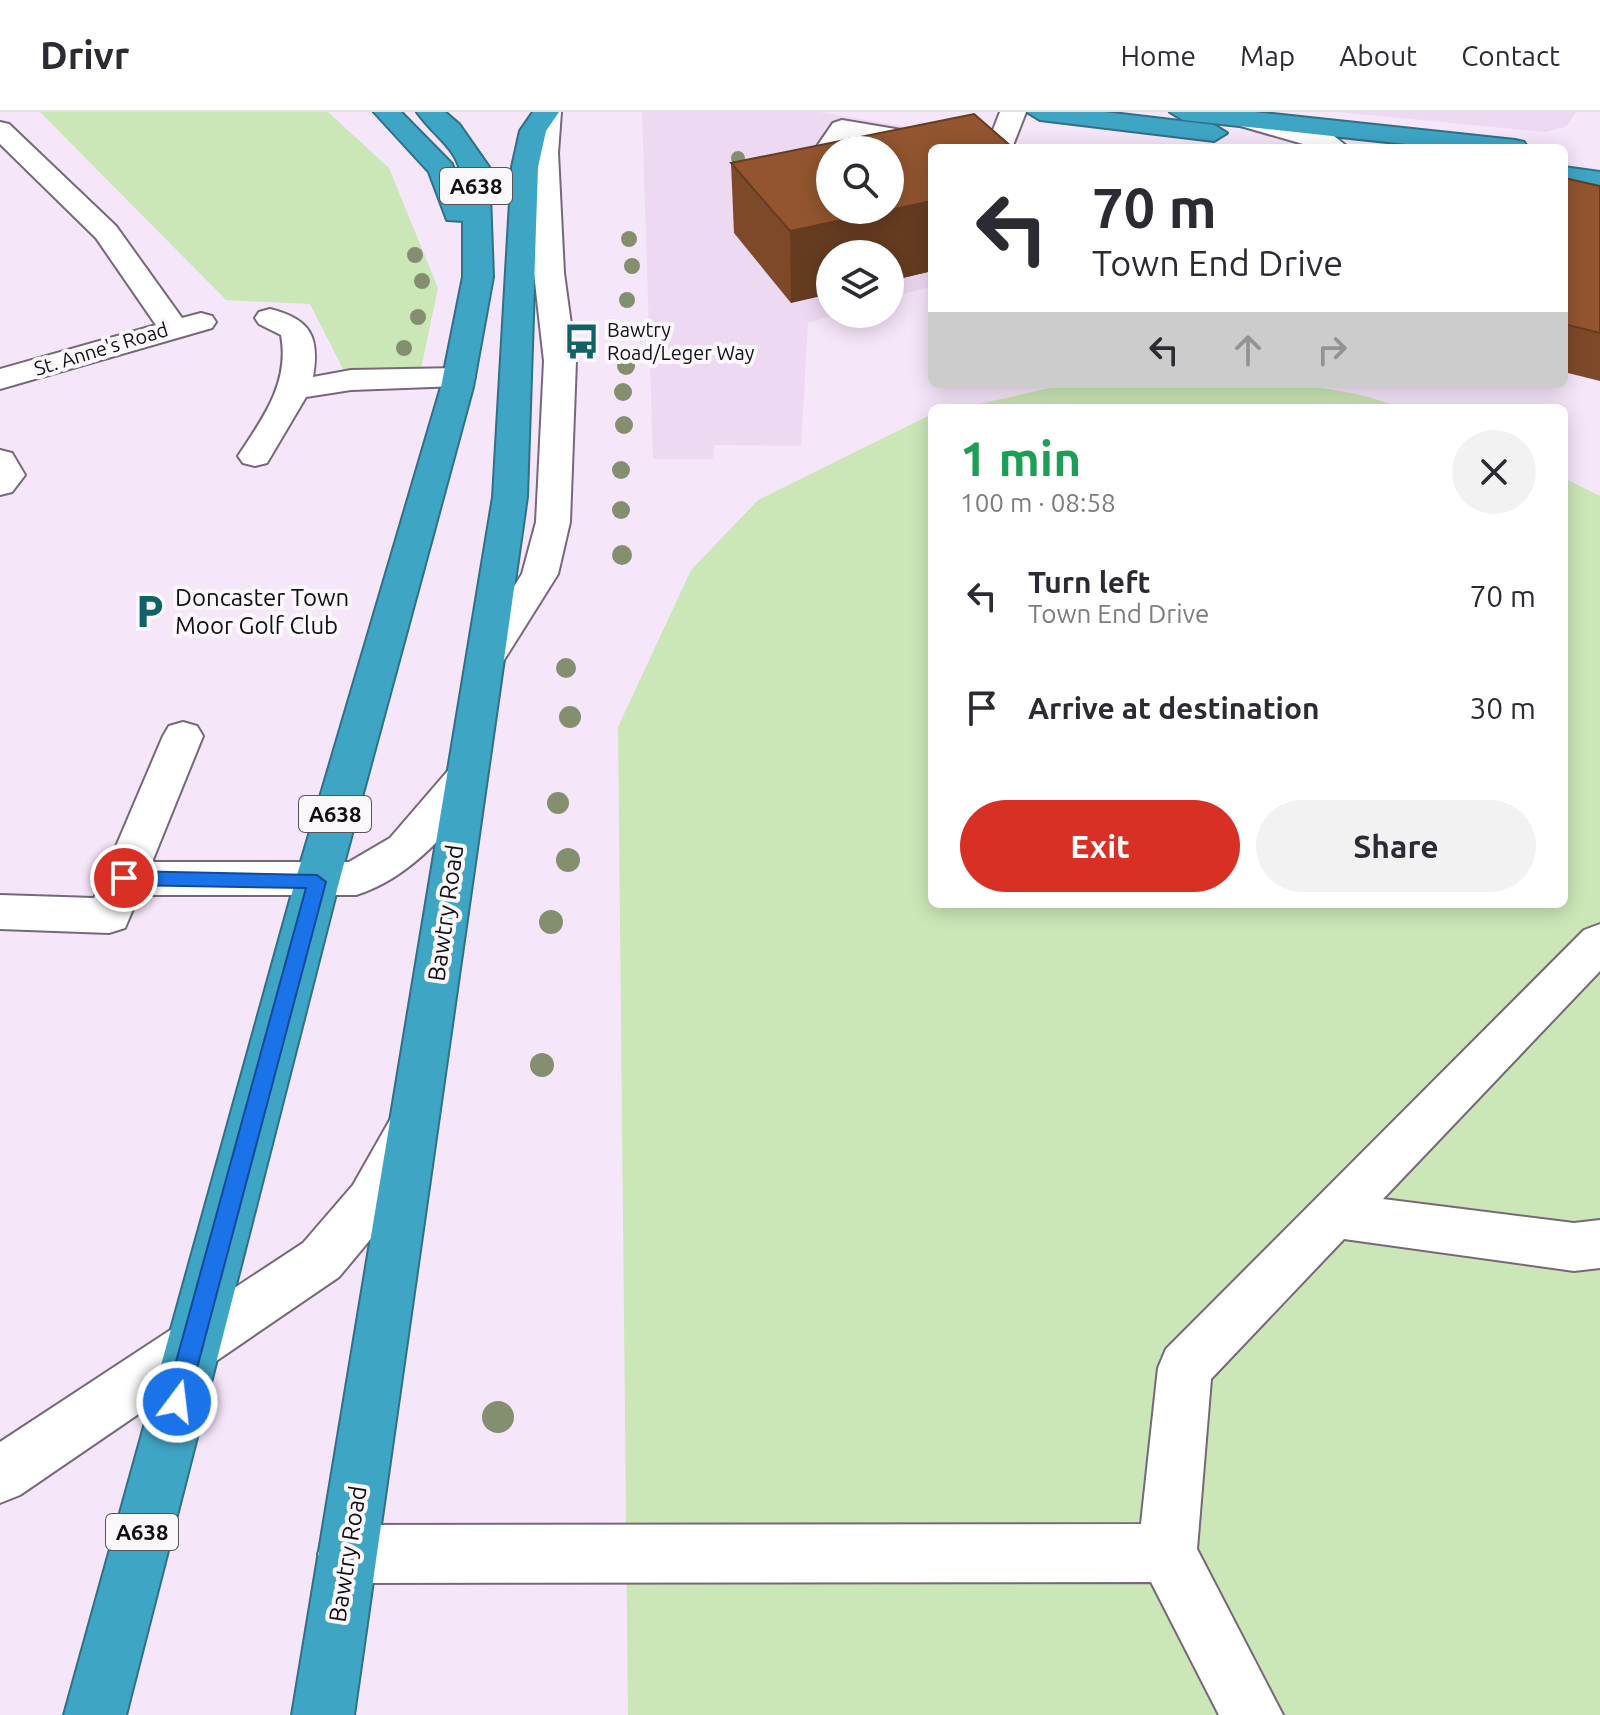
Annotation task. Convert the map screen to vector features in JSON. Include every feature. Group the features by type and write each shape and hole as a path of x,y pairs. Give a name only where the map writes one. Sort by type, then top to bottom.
{"highway":[{"path":"387,112 442,170 478,277"},
{"name":"A638","path":"95,1715 317,882 438,461 459,377 478,277 476,167 450,130 430,112"},
{"name":"Bawtry Road","path":"323,1715 510,497 525,167 533,131 547,112"},
{"path":"1040,112 1301,144"},
{"path":"1183,112 1477,144"},
{"path":"1568,153 1600,157"},
{"path":"1568,176 1600,180"}],"street":[{"path":"486,659 540,574 553,522 560,361 549,273 545,153 547,112"},
{"path":"1000,144 1013,112"},
{"path":"1246,120 1281,133 1328,144"},
{"path":"837,136 842,128 890,136"},
{"name":"St. Anne's Road","path":"0,130 106,232 188,324 0,379"},
{"path":"904,138 937,144"},
{"path":"816,167 807,181 816,187"},
{"path":"255,456 297,389 300,347 295,330 270,318"},
{"path":"297,389 351,380 459,377"},
{"path":"0,460 8,475 0,485"},
{"path":"0,912 109,916 183,736"},
{"path":"124,878 317,882 356,879 405,849 466,776"},
{"path":"1252,1715 1167,1553 1185,1368 1600,942"},
{"path":"0,1475 321,1260 371,1201 415,1121"},
{"path":"1334,1215 1574,1247 1600,1244"},
{"path":"347,1554 1167,1553"}],"shaded area":[{"path":"642,112 819,112 992,141 928,144 928,287 904,294 904,240 816,240 816,321 808,323 801,446 714,445 713,459 653,459"},
{"path":"1337,112 1576,112 1566,127 1544,132"}],"green space":[{"path":"40,112 328,112 389,168 438,288 421,369 343,369 310,304 226,300"},
{"path":"1050,388 1318,388 1389,404 978,404"},
{"path":"928,416 928,908 1568,908 1568,480 1600,496 1600,1715 628,1715 618,727 691,570 758,500"}],"building":[{"path":"974,114 1008,144 928,144 928,202 904,207 904,136 865,136"},
{"path":"816,146 816,224 823,224 790,231 731,163"},
{"path":"1568,179 1600,186 1600,333 1568,325"}],"place":[{"name":"Bawtry Road/Leger Way","path":"581,342"},
{"name":"Doncaster Town Moor Golf Club","path":"149,612"}],"route":[{"path":"124,878 317,882 177,1402"}]}
